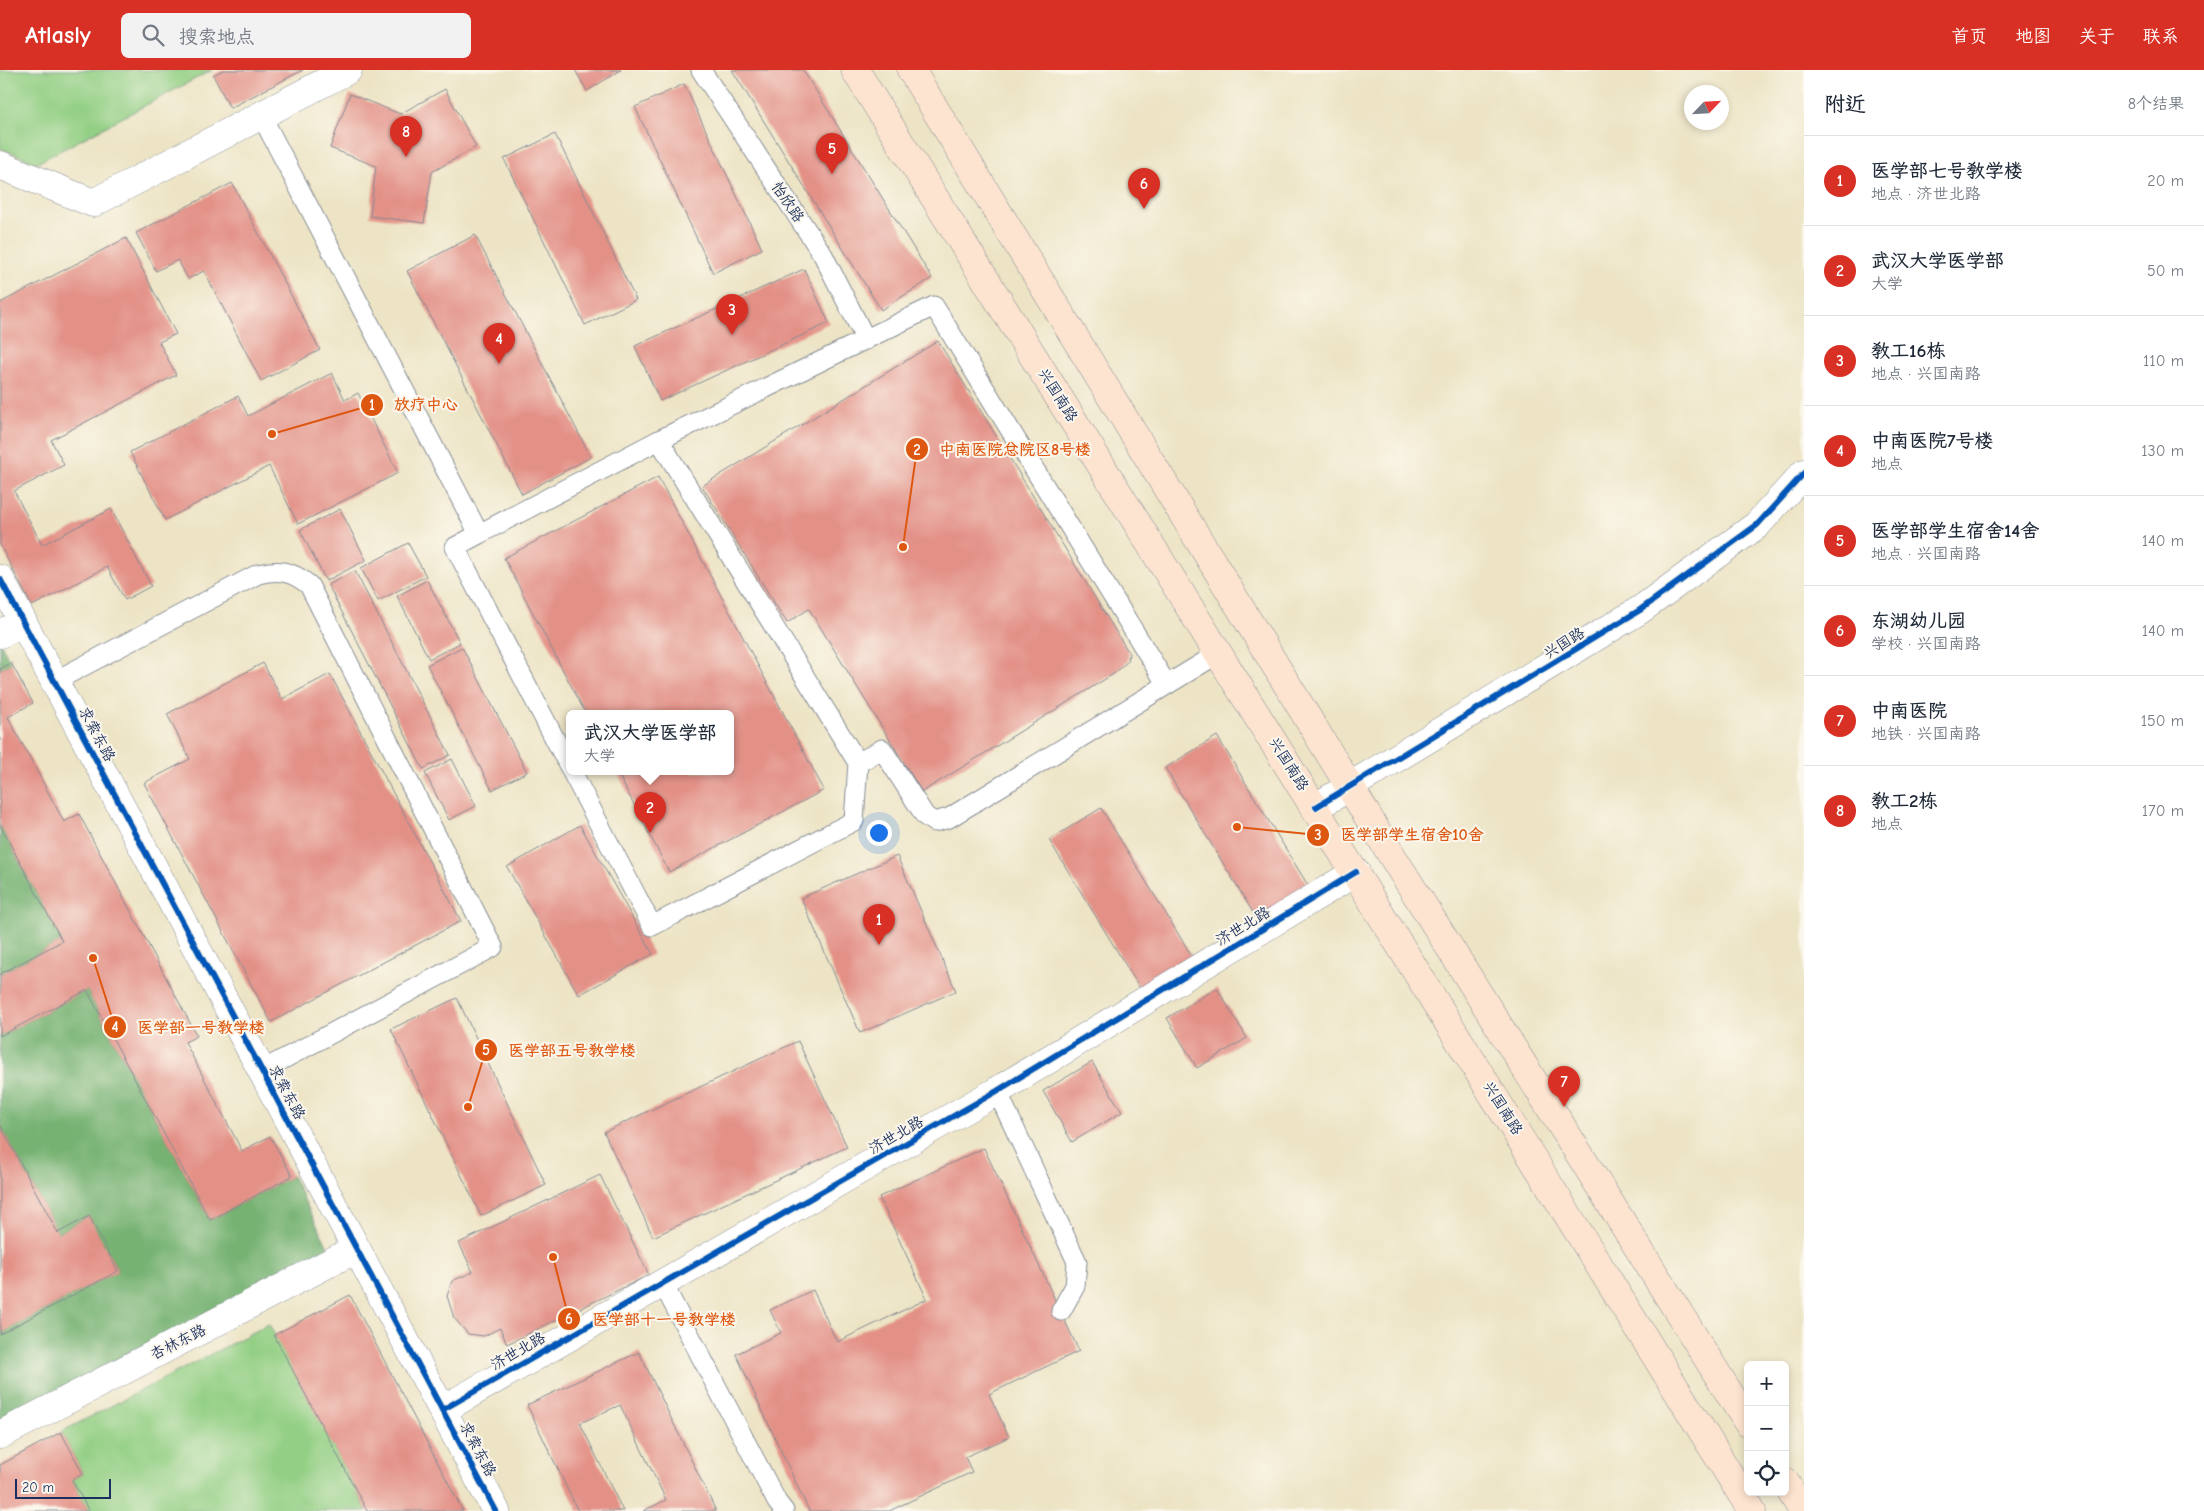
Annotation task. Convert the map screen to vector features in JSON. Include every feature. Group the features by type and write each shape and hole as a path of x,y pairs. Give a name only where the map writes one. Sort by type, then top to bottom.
{"main road":[{"name":"兴国南路","path":"855,70 1316,807 1752,1511"},
{"path":"911,70 1350,787 1744,1417"},
{"path":"1789,1488 1803,1511"}],"street":[{"path":"0,165 93,203 348,70"},
{"name":"兴国路","path":"1316,807 1640,610 1756,526 1804,473"},
{"name":"求索东路","path":"0,578 12,628 55,681 496,1511"},
{"name":"济世北路","path":"442,1410 997,1091 1356,872"},
{"name":"杏林东路","path":"0,1435 356,1249"}],"lane":[{"name":"怡欣路","path":"701,70 824,256 866,340"},
{"path":"261,115 478,534"},
{"path":"566,760 455,547 659,440 934,306 1167,686"},
{"path":"574,775 652,926 854,821 858,763 659,440"},
{"path":"55,681 258,574 285,571 298,576 309,585 493,947 261,1071"},
{"path":"858,763 882,749 926,816 934,822 949,818 1220,653"},
{"path":"997,1091 1077,1262 1075,1286 1060,1311"},
{"path":"662,1282 777,1502 784,1511"}],"green space":[{"path":"0,70 212,70 37,163 0,148"},
{"path":"0,642 11,663 0,669"},
{"path":"0,825 62,941 0,974"},
{"path":"87,990 210,1220 292,1176 330,1251 0,1421 0,1334 118,1271 89,1216 58,1233 0,1125 0,1036"},
{"path":"269,1324 367,1511 89,1511 72,1480 83,1474 61,1432"}],"building":[{"path":"223,70 303,70 230,108 213,75"},
{"path":"575,70 621,70 587,91"},
{"path":"732,70 803,70 932,278 881,310"},
{"path":"684,84 762,249 713,273 635,107"},
{"path":"445,89 476,147 432,172 424,223 370,216 376,166 330,148 350,94 400,114"},
{"path":"555,134 636,300 585,325 504,159"},
{"path":"232,183 320,350 261,381 204,271 188,279 178,260 156,271 136,233"},
{"path":"475,235 591,457 522,494 407,271"},
{"path":"126,238 176,334 159,342 176,375 51,440 64,465 14,491 42,545 111,509 151,586 125,600 107,567 32,606 0,545 0,303"},
{"path":"804,269 829,323 660,401 635,346"},
{"path":"938,341 1129,653 1128,661 1115,673 922,792 809,609 787,623 702,486"},
{"path":"332,373 345,400 358,393 398,473 298,524 269,466 165,520 130,452 238,396 248,416"},
{"path":"658,477 824,790 669,872 619,775 734,775 734,710 584,710 504,558"},
{"path":"340,509 366,560 326,581 300,530"},
{"path":"408,543 426,576 378,601 361,568"},
{"path":"355,571 450,755 423,769 328,585"},
{"path":"427,580 460,643 429,659 397,596"},
{"path":"462,647 527,772 492,790 427,665"},
{"path":"11,663 33,703 8,717 64,822 79,814 197,1036 185,1042 242,1151 270,1136 292,1176 210,1220 87,990 0,1036 0,974 62,941 0,825 0,669"},
{"path":"263,663 282,699 330,674 461,921 271,1022 144,783 190,759 167,714"},
{"path":"1217,736 1309,887 1257,919 1165,768"},
{"path":"452,759 476,806 449,820 425,773"},
{"path":"1101,808 1193,958 1141,990 1049,840"},
{"path":"580,825 653,954 579,995 507,867"},
{"path":"897,856 956,991 860,1033 801,898"},
{"path":"1217,988 1247,1038 1197,1068 1167,1018"},
{"path":"457,998 546,1185 481,1216 391,1029"},
{"path":"798,1041 847,1147 653,1237 604,1132"},
{"path":"1092,1062 1122,1112 1072,1142 1043,1091"},
{"path":"0,1125 58,1233 89,1216 118,1271 0,1334"},
{"path":"984,1148 1079,1351 989,1394 1009,1437 965,1457 972,1472 889,1511 809,1511 736,1354 781,1333 770,1310 813,1290 837,1342 927,1299 879,1197"},
{"path":"600,1175 649,1275 507,1344 500,1328 484,1336 468,1334 454,1318 447,1296 452,1281 473,1272 459,1243"},
{"path":"350,1295 463,1511 367,1511 274,1335"},
{"path":"639,1352 716,1511 643,1511 666,1500 620,1405 580,1423 623,1511 578,1511 527,1405"},
{"path":"61,1432 83,1474 72,1480 89,1511 0,1511 0,1465"}],"cycle path":[{"path":"1316,807 1640,610 1757,525 1804,473"},
{"path":"0,579 496,1511"},
{"path":"442,1410 997,1091 1356,872"}],"place":[{"name":"教工2栋","path":"406,157"},
{"name":"医学部学生宿舍14舍","path":"832,174"},
{"name":"东湖幼儿园","path":"1144,209"},
{"name":"教工16栋","path":"732,335"},
{"name":"中南医院7号楼","path":"499,364"},
{"name":"放疗中心","path":"272,434"},
{"name":"中南医院总院区8号楼","path":"903,547"},
{"name":"医学部学生宿舍10舍","path":"1237,827"},
{"name":"武汉大学医学部","path":"650,833"},
{"name":"医学部七号教学楼","path":"879,945"},
{"name":"医学部一号教学楼","path":"93,958"},
{"name":"医学部五号教学楼","path":"468,1107"},
{"name":"中南医院","path":"1564,1107"},
{"name":"医学部十一号教学楼","path":"553,1257"}]}
